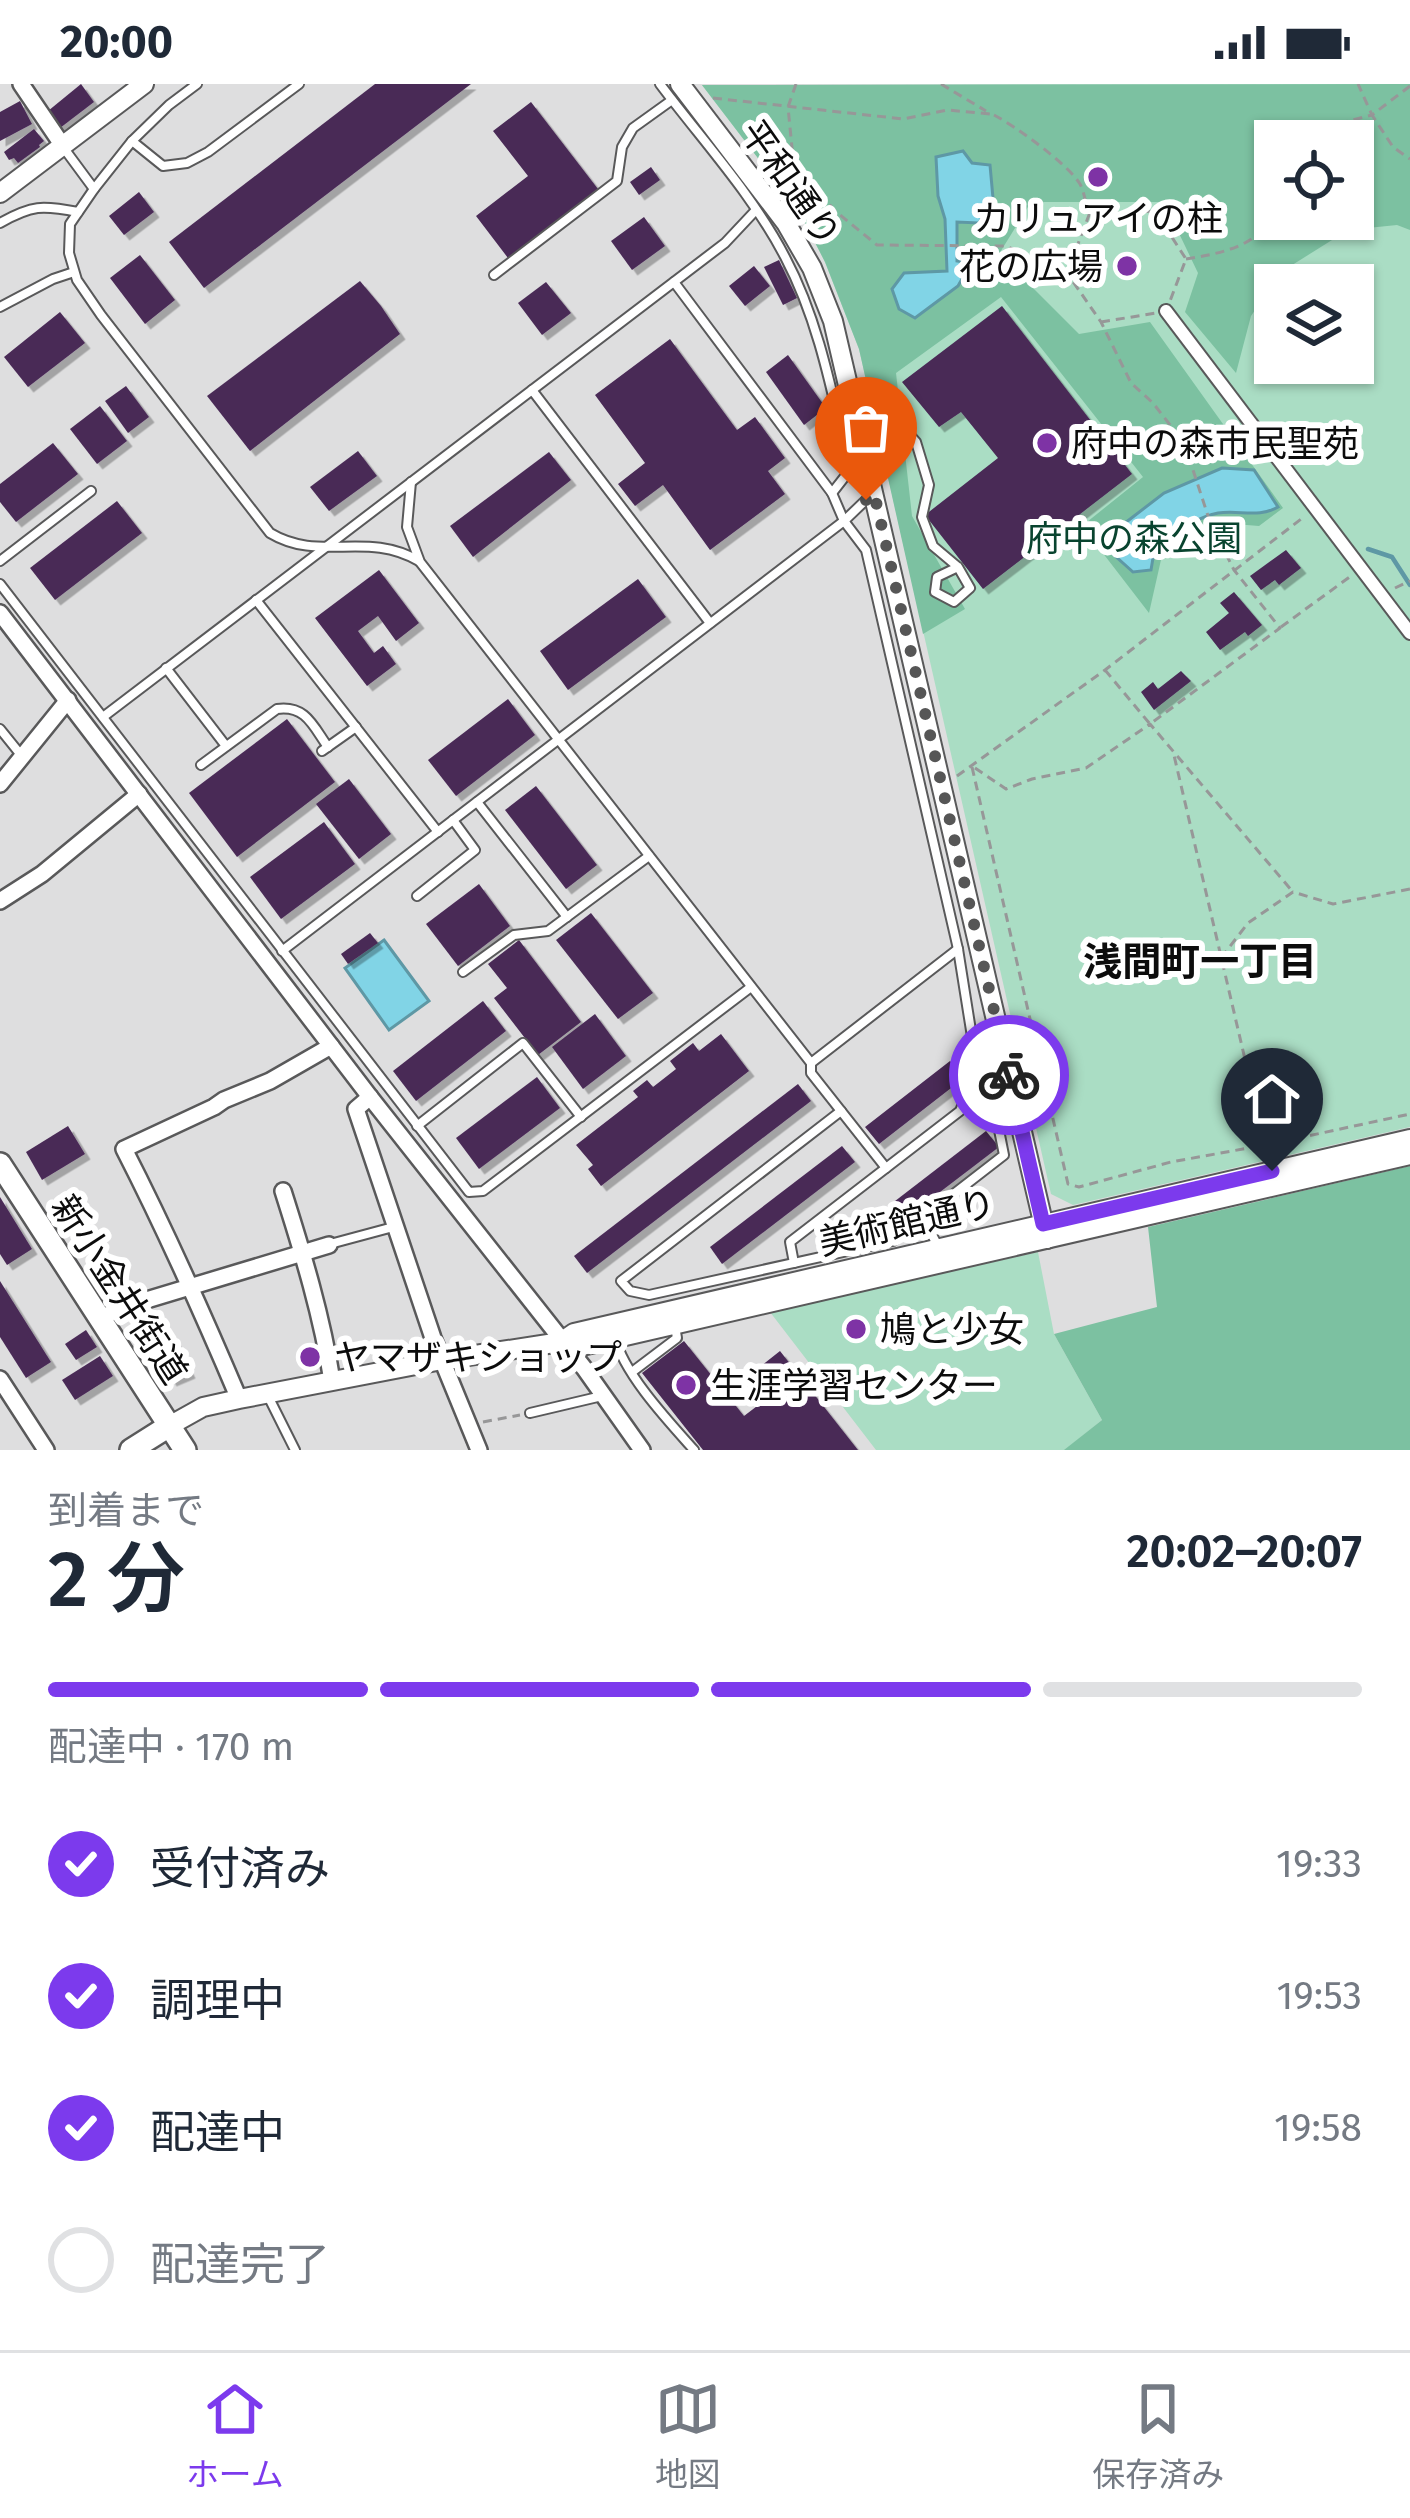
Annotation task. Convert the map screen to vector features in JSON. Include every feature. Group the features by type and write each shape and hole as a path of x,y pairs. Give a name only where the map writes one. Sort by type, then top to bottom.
{"main road":[{"name":"新小金井街道","path":"0,1164 185,1450"},
{"path":"131,1450 169,1426"}],"street":[{"path":"21,84 63,146"},
{"path":"0,193 144,84"},
{"name":"平和通り","path":"681,94 786,224 812,268 833,321 1045,1232"},
{"path":"1166,311 1410,633"},
{"path":"2,620 561,1342 591,1367 642,1450"},
{"path":"0,784 68,700"},
{"path":"0,901 42,874 139,794"},
{"path":"239,1399 124,1148 270,1081 331,1046"},
{"path":"370,1097 356,1109 442,1360 479,1450"},
{"name":"美術館通り","path":"847,1277 939,1248 1045,1232 1410,1139"},
{"name":"美術館通り","path":"614,1331 781,1284 847,1277 1410,1155"},
{"path":"283,1191 325,1334 332,1382"},
{"path":"100,1319 120,1308 328,1245"},
{"name":"美術館通り","path":"169,1426 202,1407 239,1399 561,1342 574,1333 675,1325 781,1284"},
{"path":"0,1379 46,1450"}],"lane":[{"path":"197,84 133,141 70,224 69,253 77,280 270,533 301,548 389,548 420,562"},
{"path":"133,141 163,166 188,163 299,84"},
{"path":"660,84 681,94 796,279 823,356 850,470 832,493"},
{"path":"494,275 617,181 622,146 633,128 681,94"},
{"path":"63,146 94,189"},
{"path":"0,223 43,205 78,212"},
{"path":"103,717 725,243 756,210"},
{"path":"0,307 74,272"},
{"path":"674,282 832,493 844,521 866,550 958,949 973,1043 988,1078 1004,1155 893,1241 794,1263"},
{"path":"532,390 710,623"},
{"path":"857,418 900,424 916,442 929,485 922,517 933,546 958,568 970,589 954,602 935,592 937,577 958,568"},
{"path":"411,482 406,527 420,562 811,1063 811,1073 886,1168"},
{"path":"0,561 92,491"},
{"path":"282,951 844,521 874,493"},
{"path":"0,584 469,1192 483,1191 751,987"},
{"path":"256,600 438,832"},
{"path":"166,668 226,746"},
{"path":"200,765 277,709 298,709 325,749 356,727"},
{"path":"0,729 22,756"},
{"path":"478,802 567,917"},
{"path":"417,896 475,850 453,820"},
{"path":"463,972 514,934 548,932 649,856"},
{"path":"811,1063 958,949"},
{"path":"417,1126 523,1042 581,1117"},
{"path":"841,1111 621,1281 630,1292 649,1295 781,1284 794,1263 790,1242 960,1111 964,1097 988,1078 1008,1073"},
{"path":"923,1218 939,1248"},
{"path":"328,1245 397,1226"},
{"path":"632,1372 677,1338 675,1325"},
{"path":"614,1331 619,1355 694,1450"},
{"path":"267,1394 295,1450"},
{"path":"530,1413 604,1395"}],"path":[{"path":"796,84 788,107 793,158 833,210 877,245 1006,246 1067,273 1101,322 1130,383 1174,430 1234,570 1280,628"},
{"path":"941,84 1012,125 1080,184 1089,215 1067,273"},
{"path":"1358,84 1393,147 1410,159"},
{"path":"1353,120 1372,115 1410,86"},
{"path":"681,94 903,119 947,110 991,114"},
{"path":"1089,215 1155,211 1186,259"},
{"path":"1186,259 1231,252 1254,237"},
{"path":"1101,322 1166,311 1186,259"},
{"path":"941,786 1105,670 1316,508"},
{"path":"972,766 1006,789 1086,767 1361,568"},
{"path":"1381,595 1410,581"},
{"path":"1105,670 1294,892 1333,904 1410,889"},
{"path":"1173,751 1265,1145"},
{"path":"972,766 1067,1184 1079,1187 1172,1162 1410,1114"},
{"path":"1221,958 1248,923 1294,892"},
{"path":"469,1425 530,1413"}],"green space":[{"name":"府中の森公園","path":"1410,84 1410,1127 1073,1205 1051,1194 859,349 800,213 702,85"},
{"path":"1410,84 1410,230 1397,225 1374,227 1374,120 1254,120 1254,240 1332,240 1294,264 1254,264 1254,312 1236,373 1185,312 1198,273 1164,202 1031,202 999,254 1079,334 1150,322 1283,508 1259,526 1210,522 1163,551 1149,613 1082,526 1143,477 1001,297 896,373 912,516 965,609 923,634 859,349 800,213 702,85"},
{"path":"1410,1166 1410,1450 1064,1450 1102,1420 1054,1334 1157,1307 1148,1227"},
{"path":"1038,1252 1054,1334 1102,1420 1065,1450 876,1450 770,1312"}],"water":[{"path":"963,151 972,163 990,165 993,198 979,223 957,222 957,261 971,263 958,286 915,318 899,309 892,289 904,273 947,271 936,157"},
{"path":"1222,468 1254,470 1278,507 1257,513 1218,513 1193,522 1155,546 1151,570 1133,572 1113,554 1125,523 1164,493"},
{"path":"384,940 429,1001 389,1030 345,968"}],"building":[{"path":"81,84 94,102 60,128 48,111"},
{"path":"375,84 471,84 204,288 169,242"},
{"path":"20,101 32,124 0,141 0,112"},
{"path":"531,102 598,189 508,258 476,216 528,176 493,131"},
{"path":"34,129 44,141 40,147 18,163 9,160 4,152"},
{"path":"651,167 660,180 639,195 630,182"},
{"path":"139,192 154,212 124,235 109,216"},
{"path":"644,217 665,246 632,270 611,241"},
{"path":"140,255 175,300 145,324 110,278"},
{"path":"779,260 797,298 783,305 764,267"},
{"path":"754,266 770,286 745,306 729,286"},
{"path":"360,281 400,334 250,451 207,396"},
{"path":"546,282 571,313 542,335 518,303"},
{"name":"府中の森市民聖苑","path":"1002,306 1132,474 983,589 925,515 998,458 961,412 939,427 902,382"},
{"path":"60,312 85,343 28,387 4,357"},
{"path":"670,339 737,430 755,417 785,458 768,471 785,494 710,550 663,485 635,506 618,484 645,463 595,395"},
{"path":"788,355 826,408 804,425 766,372"},
{"path":"126,386 149,417 128,433 105,401"},
{"path":"100,406 127,441 97,464 70,429"},
{"path":"53,443 78,474 16,522 0,502 0,484"},
{"path":"358,451 377,476 329,511 310,487"},
{"path":"549,452 571,480 473,557 450,526"},
{"path":"117,501 142,533 55,600 30,568"},
{"path":"1286,550 1301,568 1279,585 1275,580 1261,590 1250,576"},
{"path":"379,570 419,623 396,641 378,616 358,631 374,653 383,646 396,664 367,686 315,618"},
{"path":"638,579 666,617 568,690 540,651"},
{"path":"1234,592 1262,625 1220,650 1206,632 1229,613 1220,603"},
{"path":"1181,671 1191,681 1154,710 1141,692 1153,682 1158,689"},
{"path":"508,699 535,735 456,796 428,760"},
{"path":"287,719 335,782 237,857 189,793"},
{"path":"349,779 391,834 359,859 316,804"},
{"path":"536,786 597,865 566,889 505,810"},
{"path":"324,822 355,864 281,919 250,877"},
{"path":"479,884 510,926 458,966 426,924"},
{"path":"591,913 653,993 618,1019 556,940"},
{"path":"370,933 378,943 348,964 341,954"},
{"path":"519,940 581,1022 538,1055 494,998 507,988 488,964"},
{"path":"483,1001 506,1031 416,1101 393,1071"},
{"path":"595,1014 626,1056 583,1089 552,1047"},
{"path":"721,1034 749,1071 601,1186 588,1169 593,1165 576,1145 638,1097 633,1091 647,1080 653,1087 676,1069 670,1061 693,1043 699,1051"},
{"path":"960,1059 973,1067 964,1078 879,1144 865,1127 950,1061"},
{"path":"537,1077 560,1108 479,1169 456,1138"},
{"path":"798,1084 811,1101 587,1273 574,1256"},
{"path":"68,1126 85,1154 42,1180 26,1152"},
{"path":"986,1131 999,1147 885,1234 873,1218"},
{"path":"842,1146 855,1162 722,1264 710,1247"},
{"path":"0,1197 32,1249 7,1265 0,1254"},
{"path":"0,1281 51,1362 26,1378 0,1337"},
{"path":"86,1330 97,1347 76,1360 65,1344"},
{"path":"175,1340 190,1373 171,1381 156,1348"},
{"name":"生涯学習センター","path":"684,1341 744,1416 769,1397 751,1374 780,1351 858,1450 703,1450 642,1373"},
{"path":"100,1356 113,1376 75,1400 62,1380"}],"waterway":[{"path":"1368,549 1392,557 1410,585"}],"way so far":[{"path":"866,500 874,493 1009,1075"}],"place":[{"name":"カリュアイの柱","path":"1098,177"},
{"name":"花の広場","path":"1127,266"},
{"name":"府中の森市民聖苑","path":"1047,443"},
{"name":"鳩と少女","path":"856,1329"},
{"name":"ヤマザキショップ","path":"310,1357"},
{"name":"生涯学習センター","path":"686,1385"}],"district":[{"name":"浅間町一丁目","path":"1200,961"}],"route":[{"path":"1009,1075 1043,1224 1272,1171"}]}
